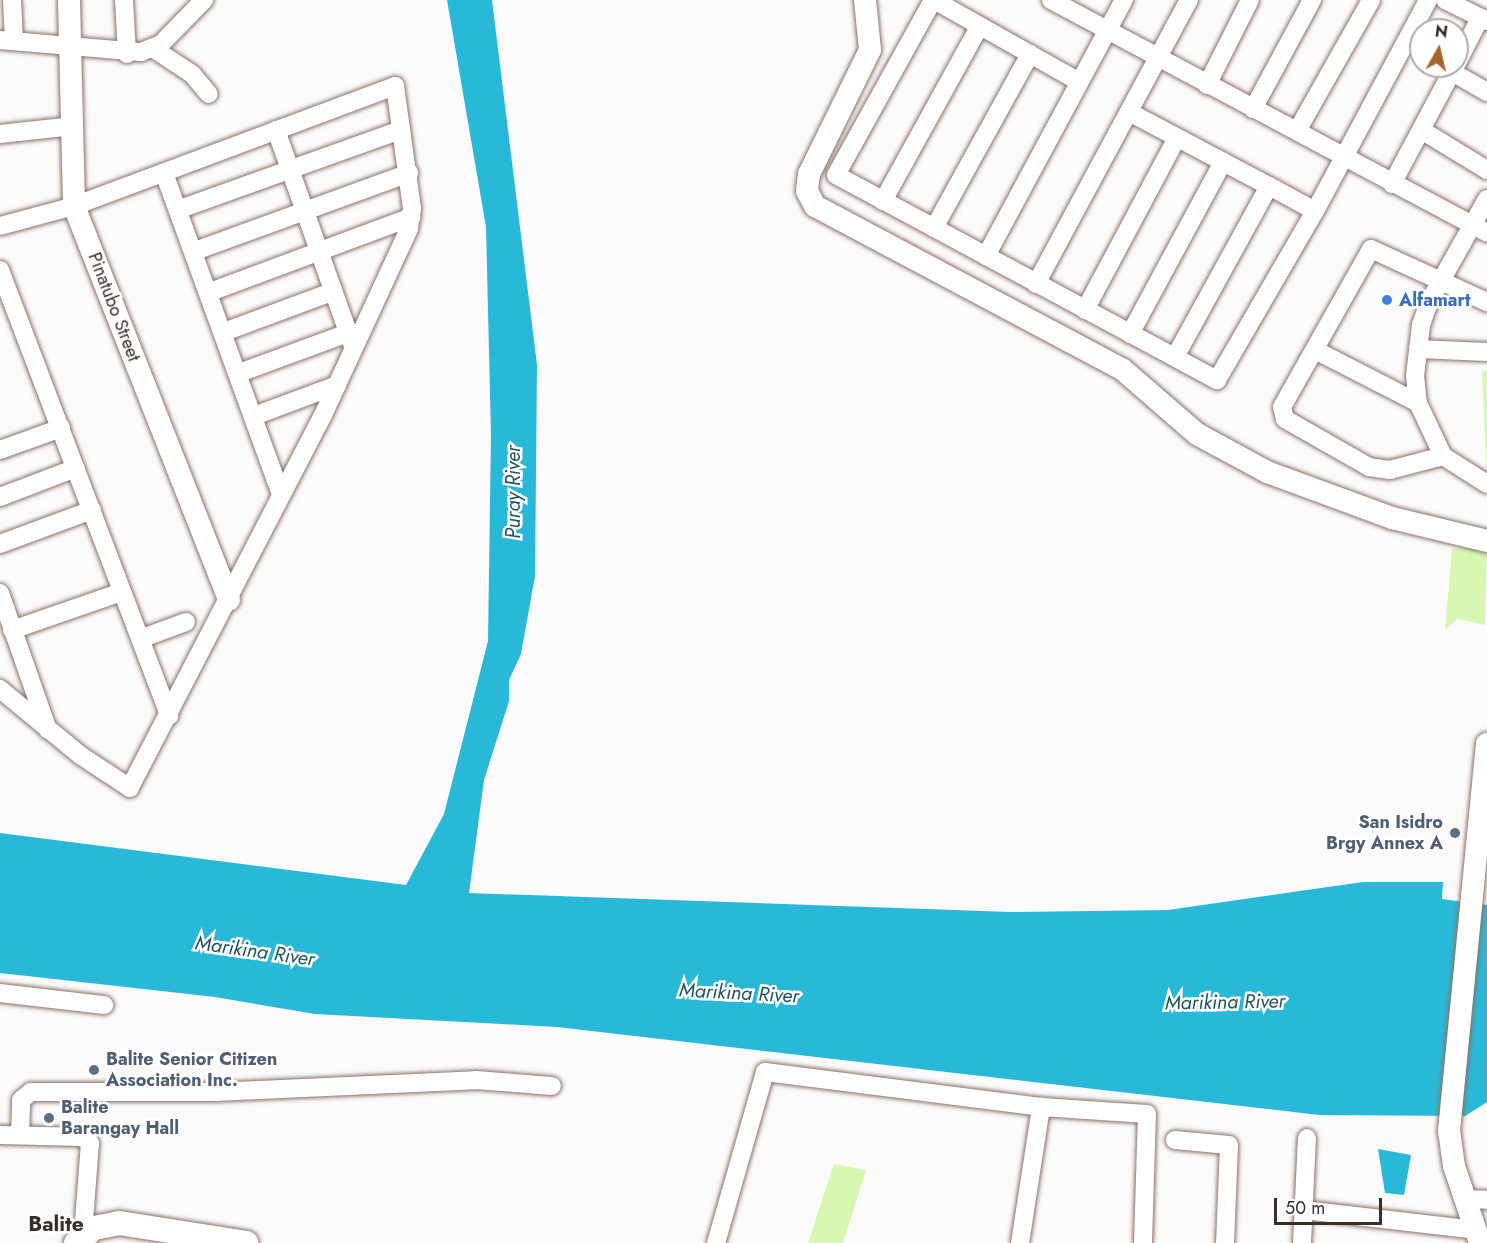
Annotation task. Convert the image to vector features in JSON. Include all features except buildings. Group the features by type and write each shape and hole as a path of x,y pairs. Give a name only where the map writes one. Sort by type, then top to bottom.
{"main road":[{"path":"79,1239 119,1223 246,1243"}],"street":[{"path":"12,0 7,41 127,54 154,49 204,0"},
{"name":"Pinatubo Street","path":"69,0 74,126 74,206 229,600"},
{"path":"124,0 127,54"},
{"path":"865,0 870,50 809,174 807,191 815,206 1122,369 1197,434 1267,472 1392,518 1487,541"},
{"path":"1078,81 934,0 836,176 1130,334 1222,379 1347,158 1428,0"},
{"path":"986,256 1078,81 1124,0"},
{"path":"1036,284 1189,0"},
{"path":"1208,84 1250,0"},
{"path":"1253,109 1312,0"},
{"path":"1298,131 1371,0"},
{"path":"1445,0 1476,12 1469,30"},
{"path":"1055,1 1157,59 1298,131 1480,230"},
{"path":"883,201 979,27"},
{"path":"154,49 192,74 209,94"},
{"path":"934,228 1030,54"},
{"path":"1392,184 1423,131 1450,78"},
{"path":"1469,78 1487,92"},
{"path":"0,226 74,206 395,86 409,173 412,217 351,339 337,385 229,600 130,788 48,731 0,689"},
{"path":"1129,112 1315,211"},
{"path":"0,134 74,126"},
{"path":"276,130 351,339"},
{"path":"180,209 401,130"},
{"path":"1423,131 1487,170"},
{"path":"1085,310 1178,138"},
{"path":"1130,334 1223,162"},
{"path":"164,173 180,209 281,494"},
{"path":"195,251 409,173"},
{"path":"1176,355 1269,186"},
{"path":"1487,199 1480,230 1441,282 1421,325 1418,349 1418,402 1443,456 1487,484"},
{"path":"210,292 412,217"},
{"path":"1443,456 1383,471 1285,419 1282,407 1371,249 1487,302"},
{"path":"0,270 8,319 61,428 169,716"},
{"path":"224,332 334,291"},
{"path":"239,373 351,339"},
{"path":"1418,349 1487,352"},
{"path":"1315,350 1418,402"},
{"path":"254,416 337,385"},
{"path":"0,450 61,428"},
{"path":"0,496 76,468"},
{"path":"0,544 92,510"},
{"path":"12,630 122,592"},
{"path":"0,593 48,731"},
{"path":"140,639 186,622"},
{"path":"1304,1210 1478,1237 1464,1198 1449,1131 1471,898 1483,820 1487,744"},
{"path":"0,993 104,1005"},
{"path":"716,1243 765,1072 1041,1107 1146,1114 1143,1243"},
{"path":"20,1135 21,1100 31,1092 214,1092 476,1080 552,1086"},
{"path":"1020,1243 1041,1107"},
{"path":"0,1135 82,1137 90,1143 79,1239"},
{"path":"1302,1243 1307,1138"},
{"path":"1175,1140 1229,1145 1225,1243"},
{"path":"1464,1198 1487,1200"}],"green space":[{"path":"1487,370 1487,481 1482,372"},
{"path":"1479,548 1487,554 1485,625 1457,619 1445,630 1452,549"},
{"path":"834,1164 866,1170 843,1243 808,1243"}],"water":[{"path":"447,0 492,0 537,365 535,576 521,654 509,680 509,701 484,780 469,893 1011,912 1168,910 1363,882 1443,882 1442,899 1487,905 1487,1102 1465,1116 1319,1115 557,1027 315,1014 215,997 0,973 0,833 406,885 444,814 488,641 491,435 486,227"},
{"path":"1378,1149 1411,1155 1404,1195 1385,1193"}],"place":[{"name":"Alfamart","path":"1387,300"},
{"name":"San Isidro Brgy Annex A","path":"1455,833"},
{"name":"Balite Senior Citizen Association Inc.","path":"94,1070"},
{"name":"Balite Barangay Hall","path":"49,1118"}],"district":[{"name":"Balite","path":"56,1224"}],"water label":[{"name":"Puray River","path":"513,492"},
{"name":"Marikina River","path":"255,951"},
{"name":"Marikina River","path":"739,993"},
{"name":"Marikina River","path":"1225,1002"}]}
